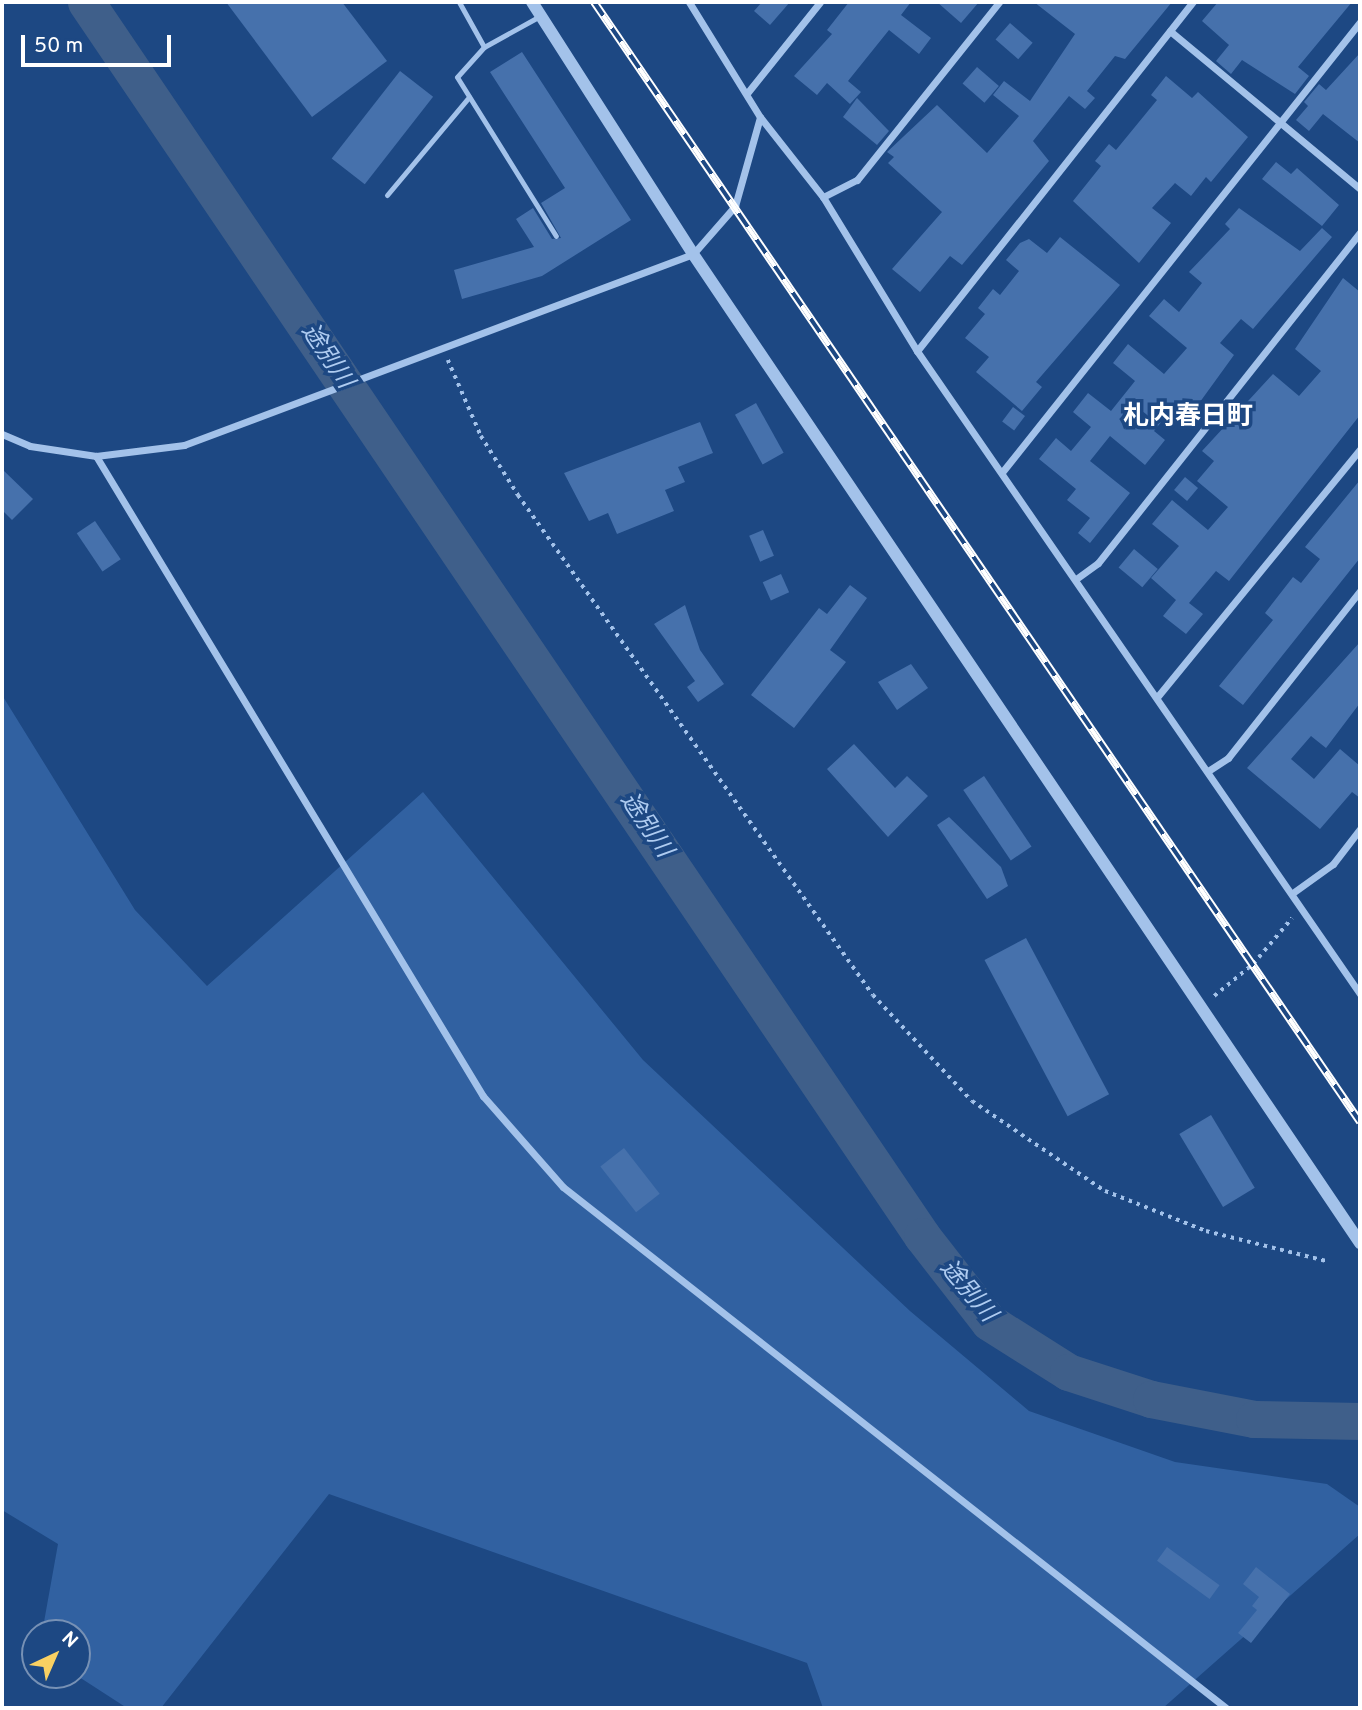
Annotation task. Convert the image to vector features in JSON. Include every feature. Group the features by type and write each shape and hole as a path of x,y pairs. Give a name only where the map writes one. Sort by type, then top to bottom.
{"street":[{"path":"532,2 692,254 1360,1243"},
{"path":"689,2 748,92 760,117 823,197 917,351 1294,892 1360,995"},
{"path":"748,92 820,2"},
{"path":"823,197 857,180 999,2"},
{"path":"917,351 1193,2"},
{"path":"1003,471 1360,22"},
{"path":"1170,31 1360,189"},
{"path":"2,434 30,446 96,456 172,448 249,422 692,254 735,206 760,117"},
{"path":"1076,579 1098,563 1360,232"},
{"path":"1158,696 1360,449"},
{"path":"96,456 483,1096 564,1187 1226,1708"},
{"path":"1208,771 1228,758 1360,591"},
{"path":"1294,892 1333,864 1360,829"}],"lane":[{"path":"459,2 484,47"},
{"path":"540,16 484,47 457,77 556,236"},
{"path":"387,195 469,97"}],"path":[{"path":"443,347 481,436 518,495 873,995 972,1101 1105,1191 1206,1231 1326,1261"},
{"path":"1196,999 1216,996 1253,964 1302,906"}],"shaded area":[{"path":"2,695 135,910 207,986 423,792 643,1060 910,1311 1029,1411 1175,1462 1327,1484 1360,1507 1360,1534 1163,1708 823,1708 807,1663 329,1494 161,1708 127,1708 91,1685 91,1619 45,1619 58,1544 2,1510"}],"building":[{"path":"226,2 342,2 387,61 312,117"},
{"path":"762,2 790,2 770,25 754,11"},
{"path":"849,2 911,2 901,15 931,38 919,54 889,30 848,81 861,92 850,104 827,83 817,95 794,76 832,34 827,30"},
{"path":"937,2 979,2 961,23"},
{"path":"1034,2 1172,2 1125,59 1115,56 1087,91 1095,98 1085,109 1069,96 1033,141 1049,161 962,265 950,256 920,292 892,269 942,212 888,163 894,157 887,152 937,105 987,153 1019,116 993,95 1004,81 1030,101 1075,34"},
{"path":"1218,2 1352,2 1298,67 1309,76 1295,94 1242,60 1231,74 1216,61 1229,45 1202,21"},
{"path":"1010,23 1033,43 1018,59 996,40"},
{"path":"522,52 631,220 542,276 462,299 454,270 534,247 516,219 533,208 552,239 561,238 541,203 565,188 490,72"},
{"path":"1360,53 1360,143 1323,114 1309,131 1296,120 1308,106 1304,102 1319,84 1326,90"},
{"path":"977,67 999,86 984,103 963,84"},
{"path":"400,71 433,97 365,184 332,158"},
{"path":"1166,76 1192,98 1198,92 1248,137 1211,182 1206,177 1191,196 1175,183 1152,208 1171,223 1139,263 1073,201 1101,166 1095,161 1109,144 1116,150 1157,100 1151,95"},
{"path":"857,98 889,131 877,145 843,117"},
{"path":"1276,162 1291,174 1297,168 1339,205 1322,226 1262,179"},
{"path":"1239,208 1300,251 1322,228 1332,237 1253,329 1241,319 1220,343 1234,355 1192,413 1174,406 1154,431 1165,440 1145,465 1110,436 1090,461 1130,493 1090,543 1078,533 1090,518 1067,500 1076,489 1039,459 1056,438 1071,451 1091,427 1073,412 1088,393 1111,411 1135,381 1113,363 1128,344 1164,374 1187,348 1149,316 1164,299 1179,312 1202,283 1189,272 1230,229 1225,224"},
{"path":"1060,237 1120,285 1036,382 1042,387 1022,411 976,372 989,357 965,338 985,314 978,308 993,289 1000,295 1019,271 1006,260 1020,243 1029,239 1047,253"},
{"path":"1343,278 1360,292 1360,415 1229,581 1216,571 1189,603 1203,614 1186,634 1163,616 1176,600 1151,578 1179,546 1152,524 1172,500 1208,530 1228,507 1197,481 1214,461 1202,451 1273,374 1299,396 1321,371 1295,349"},
{"path":"756,403 784,453 763,464 735,415"},
{"path":"1013,407 1025,416 1014,430 1002,421"},
{"path":"700,422 713,453 678,467 685,482 665,490 674,511 617,534 608,513 589,521 564,473"},
{"path":"2,469 33,499 12,520 2,510"},
{"path":"1185,477 1198,488 1187,501 1174,490"},
{"path":"1360,480 1360,558 1243,705 1219,686 1273,620 1265,613 1293,577 1301,583 1320,559 1305,547"},
{"path":"95,521 121,559 102,571 77,533"},
{"path":"763,530 774,556 760,562 749,536"},
{"path":"1134,549 1158,569 1142,587 1119,567"},
{"path":"781,574 789,592 771,600 763,582"},
{"path":"850,585 867,598 830,650 846,662 794,728 751,695 819,608 827,614"},
{"path":"685,605 700,650 724,684 698,702 687,687 695,681 654,624"},
{"path":"1360,642 1360,703 1326,748 1311,736 1291,759 1314,779 1340,749 1360,766 1360,798 1352,792 1320,829 1247,768"},
{"path":"911,664 928,688 897,710 878,682"},
{"path":"854,744 895,788 907,776 928,796 888,837 827,769"},
{"path":"984,776 1032,846 1011,860 963,790"},
{"path":"949,817 1001,867 1008,886 987,899 937,825"},
{"path":"1026,938 1109,1094 1068,1116 985,960"},
{"path":"1211,1115 1255,1188 1223,1207 1179,1134"},
{"path":"624,1148 660,1194 636,1212 600,1166"},
{"path":"1167,1547 1220,1585 1210,1599 1157,1561"},
{"path":"1256,1567 1290,1594 1251,1643 1238,1633 1257,1610 1252,1606 1259,1597 1243,1584"}],"waterway":[{"name":"途別川","path":"86,2 922,1236 989,1322 1068,1372 1151,1399 1254,1419 1360,1421"}],"railway":[{"path":"594,2 1360,1122"}],"district":[{"name":"札内春日町","path":"1188,418"}]}
